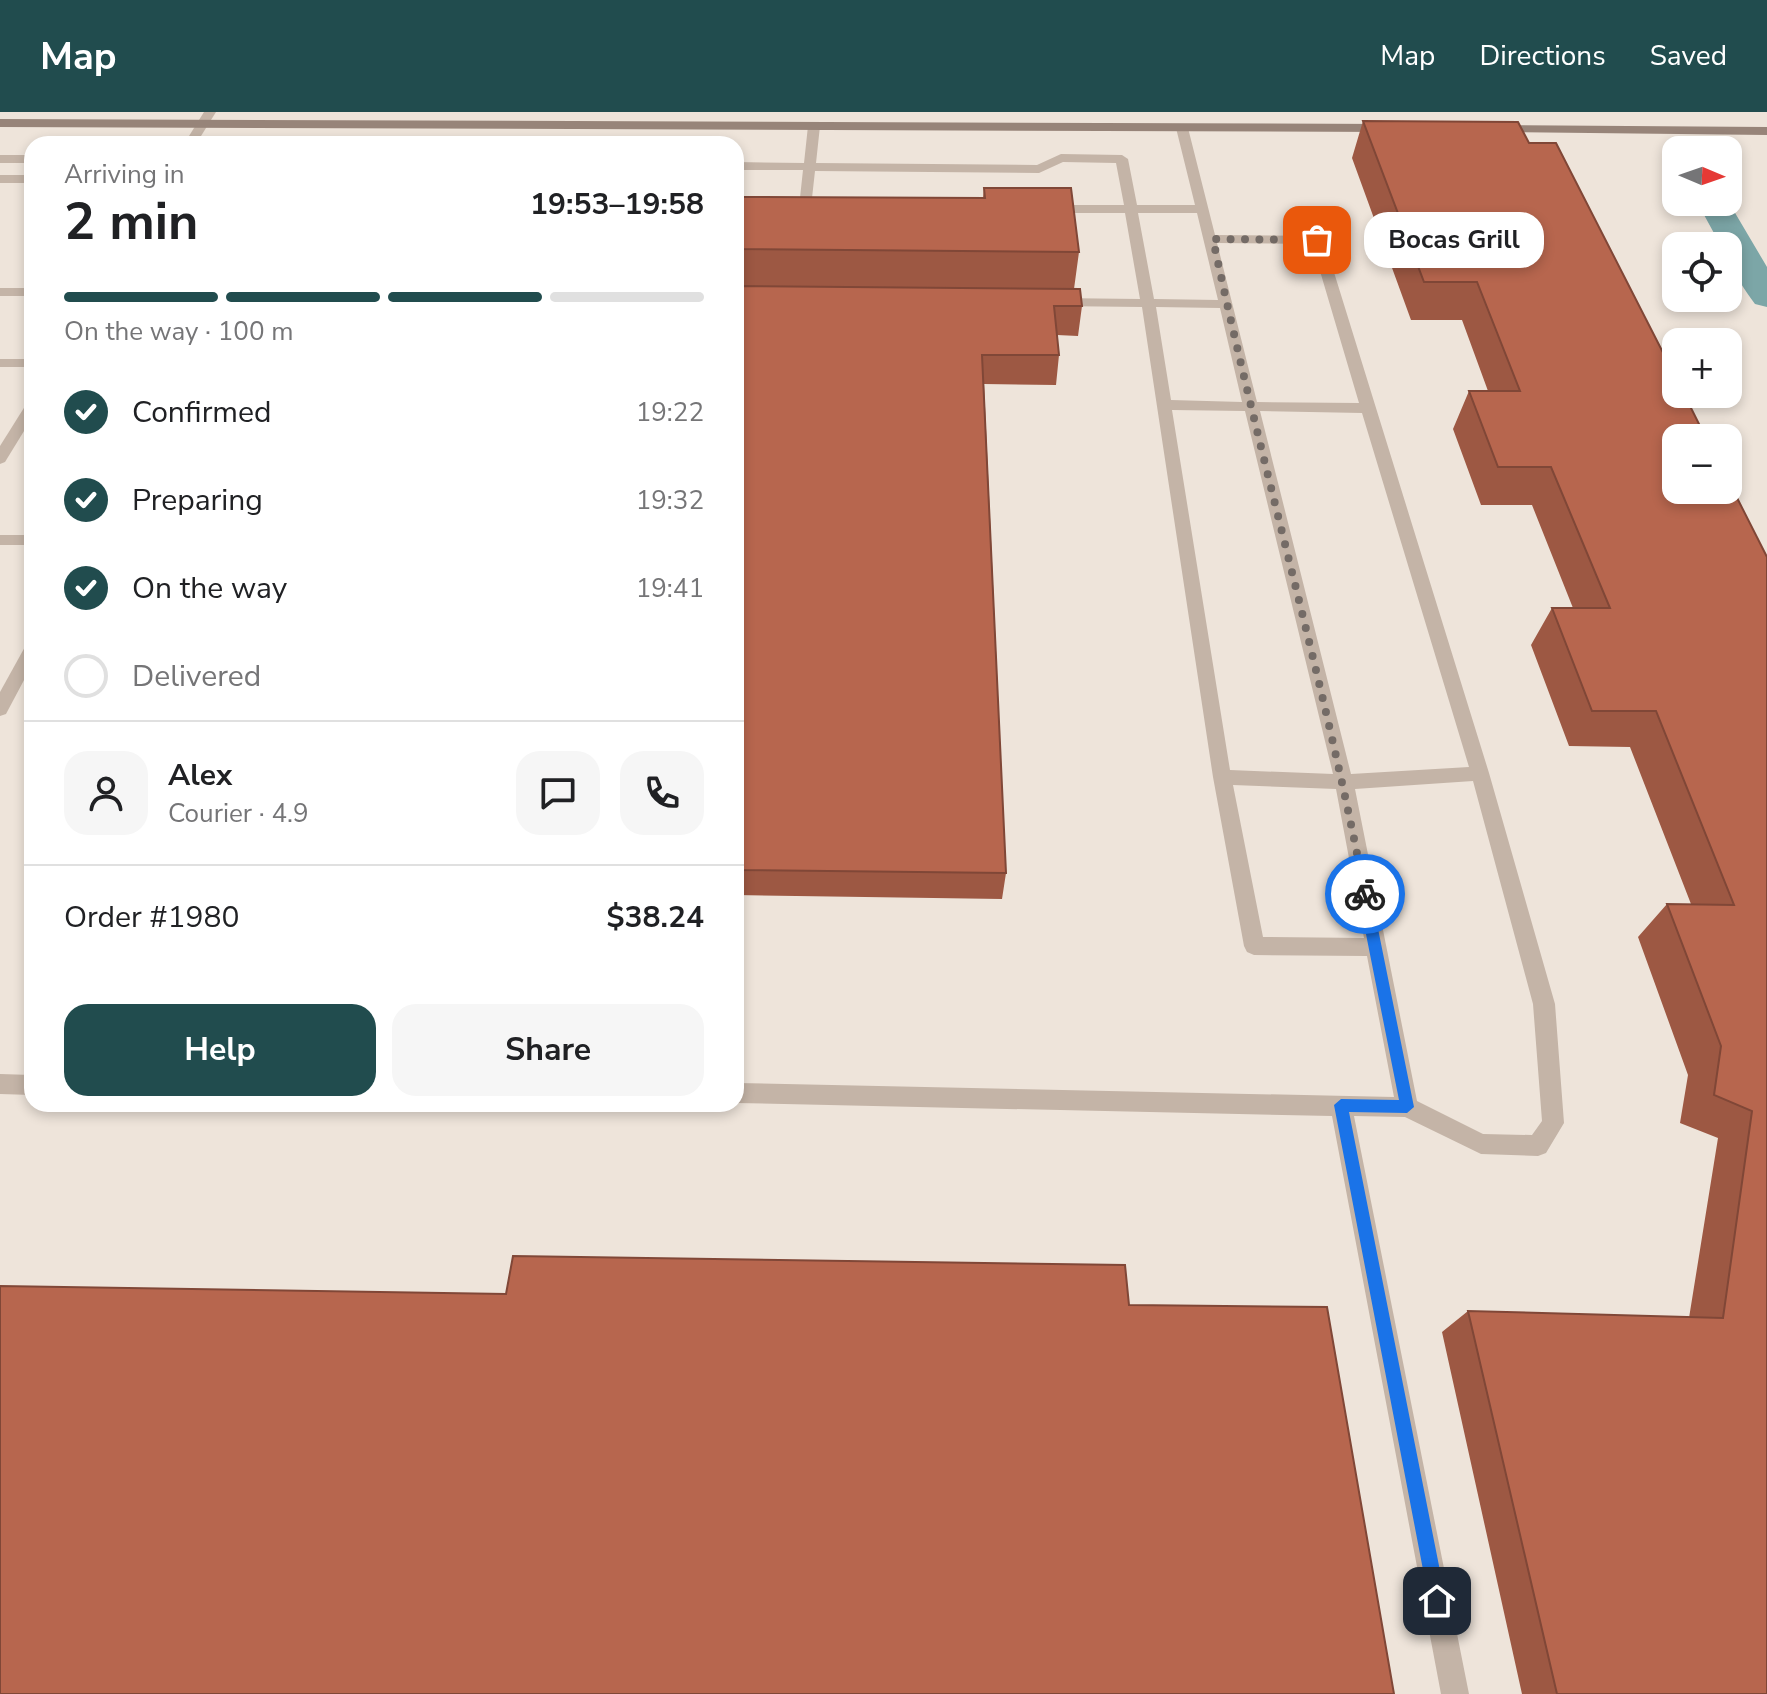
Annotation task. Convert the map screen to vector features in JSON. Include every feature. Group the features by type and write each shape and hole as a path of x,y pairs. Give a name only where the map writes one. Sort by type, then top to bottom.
{"main road":[{"path":"45,112 66,123"},
{"path":"814,126 815,112"},
{"path":"0,123 1409,128"},
{"path":"1484,129 1767,131"}],"street":[{"path":"195,136 210,112"},
{"path":"805,207 814,126"},
{"path":"1182,128 1213,239 1250,406 1344,782 1407,1107"},
{"path":"744,166 1039,169 1061,158 1122,159 1148,303 1222,777 1254,946 1375,947"},
{"path":"0,159 24,159"},
{"path":"0,179 24,179"},
{"path":"1027,209 1203,209"},
{"path":"744,1093 1407,1107 1481,1144 1538,1146 1553,1123 1544,1004 1480,773 1317,240 1213,239"},
{"path":"0,292 24,292"},
{"path":"1041,302 1227,304"},
{"path":"0,363 24,363"},
{"path":"1164,405 1368,408"},
{"path":"0,459 24,419"},
{"path":"0,540 24,540"},
{"path":"0,709 24,664"},
{"path":"1222,777 1344,782 1480,773"},
{"path":"0,1084 24,1085"},
{"path":"1341,1105 1455,1694"}],"building":[{"path":"1363,121 1518,122 1529,143 1556,143 1662,351 1662,408 1691,408 1699,424 1662,424 1662,504 1740,504 1767,557 1767,1694 1557,1694 1468,1311 1723,1318 1752,1111 1714,1095 1721,1046 1667,904 1734,905 1656,711 1592,711 1552,608 1610,608 1551,467 1498,467 1469,391 1520,391 1477,282 1424,282"},
{"path":"984,188 1071,188 1079,252 744,249 744,197 985,198"},
{"path":"744,286 1080,289 1082,306 1054,306 1059,355 982,355 1006,873 744,870"},
{"path":"513,1256 1125,1265 1129,1305 1327,1307 1394,1694 0,1694 0,1286 506,1294"}],"waterway":[{"path":"1721,216 1767,297"}],"way so far":[{"path":"1317,240 1213,239 1250,406 1344,782 1365,894"}],"place":[{"name":"Bocas Grill","path":"1317,240"}],"route":[{"path":"1365,894 1407,1107 1341,1105 1437,1601"}]}
